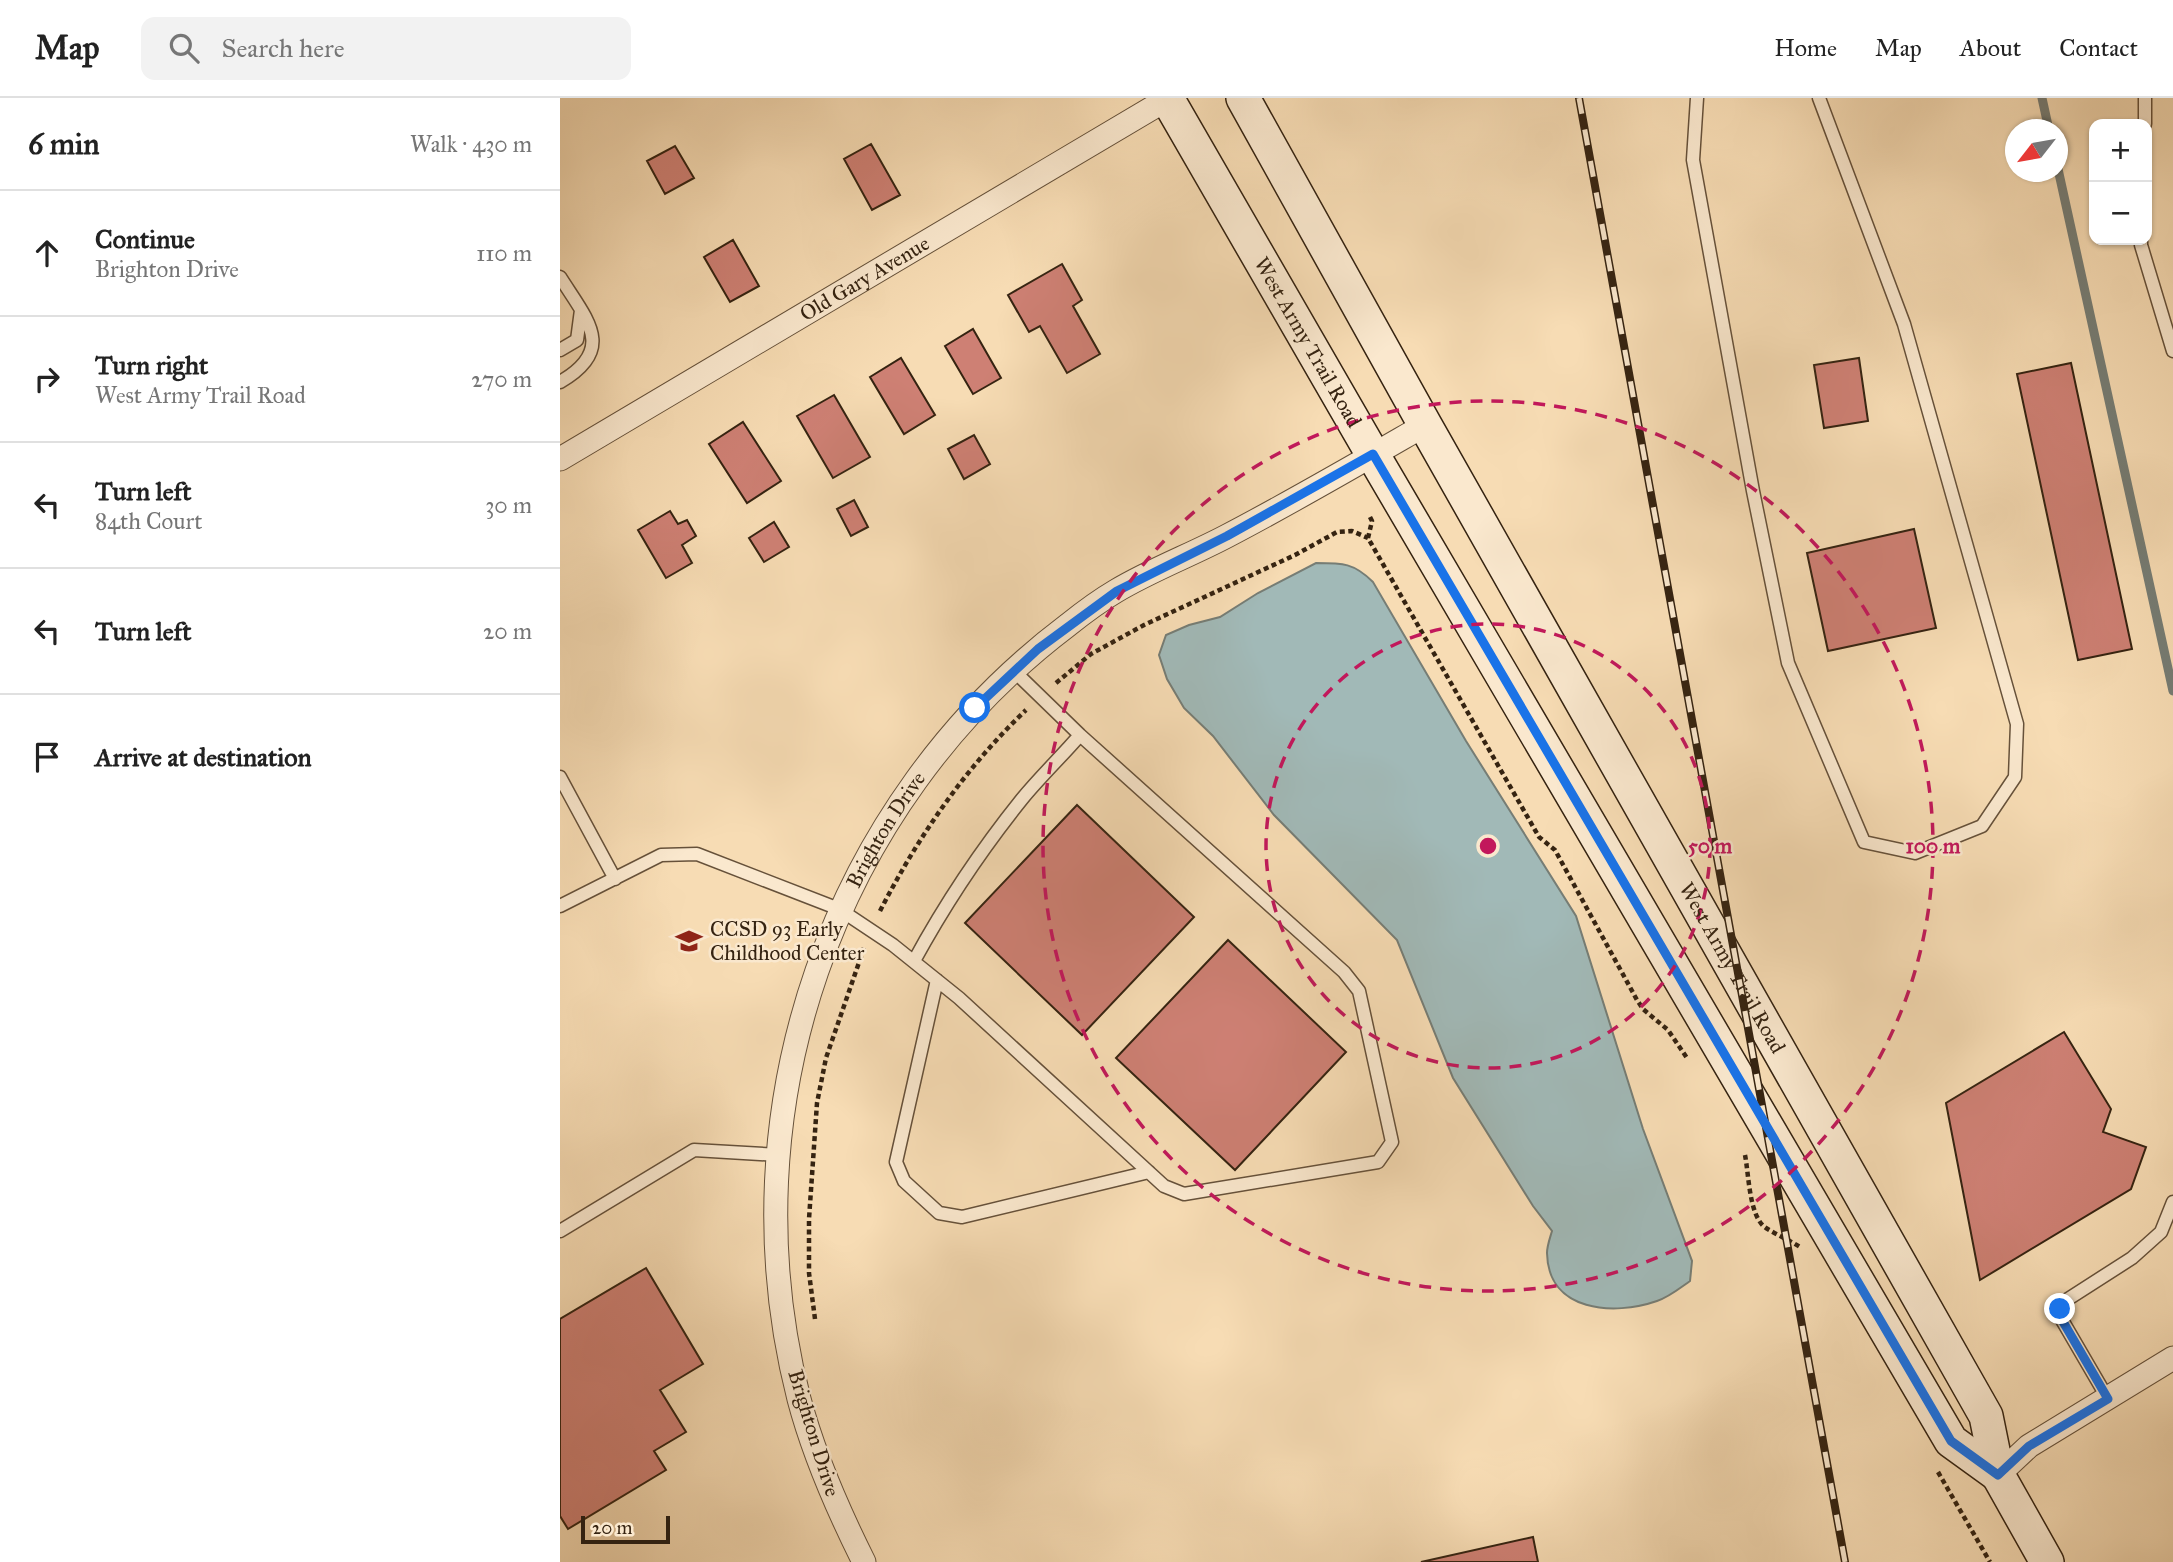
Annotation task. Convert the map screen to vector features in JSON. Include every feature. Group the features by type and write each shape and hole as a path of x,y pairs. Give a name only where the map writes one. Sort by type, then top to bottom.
{"main road":[{"name":"West Army Trail Road","path":"1168,98 1359,462 1951,1441 1998,1475"},
{"name":"West Army Trail Road","path":"1243,98 1986,1416 1998,1475 2047,1562"}],"street":[{"name":"Old Gary Avenue","path":"560,459 1168,98"},
{"name":"Brighton Drive","path":"864,1562 831,1495 799,1400 780,1299 776,1226 779,1154 792,1052 816,972 839,909 909,789 975,708 1068,624 1117,591 1227,536 1425,425"},
{"path":"1998,1475 2029,1446 2173,1358"}],"lane":[{"path":"1697,98 1692,160 1753,491 1788,663 1864,842 1915,853 1982,826 2015,777 2017,724 1904,324 1819,98"},
{"path":"2145,98 2145,119"},
{"path":"2141,245 2173,351"},
{"path":"560,277 589,324 593,336 591,356 578,372 560,383"},
{"path":"560,350 577,340 581,310"},
{"path":"560,906 661,855 697,854 839,909 893,945 937,980 1164,1186 1184,1194 1378,1162 1392,1142 1359,990 1344,972 1080,735 1014,671"},
{"path":"914,961 937,919 976,860 1023,798 1080,735"},
{"path":"560,777 615,879"},
{"path":"937,980 896,1162 904,1181 939,1213 962,1217 1149,1172"},
{"path":"560,1231 694,1150 779,1154"},
{"path":"2108,1399 2062,1320 2060,1309 2065,1301 2132,1258 2161,1232 2173,1202"}],"path":[{"path":"1359,462 1372,521 1368,538 1539,837 1555,850 1643,1009 1668,1030 1695,1068"},
{"path":"1743,1145 1756,1215 1764,1227 1786,1237 1805,1251"},
{"path":"1936,1468 1990,1562"}],"water":[{"path":"1316,563 1348,565 1373,582 1466,741 1576,916 1643,1129 1692,1261 1690,1281 1661,1299 1640,1306 1604,1308 1586,1305 1559,1288 1550,1273 1547,1253 1552,1231 1533,1206 1453,1078 1397,940 1274,815 1213,736 1184,708 1167,679 1159,655 1166,635 1189,625 1220,617 1258,593"}],"building":[{"path":"871,144 900,195 872,210 844,159"},
{"path":"675,146 694,178 665,194 647,161"},
{"path":"733,240 759,286 730,302 704,257"},
{"path":"1062,264 1082,300 1073,306 1100,354 1067,373 1040,326 1029,332 1008,295"},
{"path":"973,329 1001,378 973,394 945,346"},
{"path":"901,358 935,415 904,434 870,377"},
{"path":"1859,358 1868,421 1824,428 1814,365"},
{"path":"2071,363 2132,649 2078,660 2017,374"},
{"path":"834,395 870,457 833,478 797,416"},
{"path":"743,422 781,481 747,503 709,444"},
{"path":"974,435 990,464 964,479 948,449"},
{"path":"854,500 868,527 851,536 837,509"},
{"path":"670,511 678,524 687,520 696,536 682,545 692,563 666,578 638,530"},
{"path":"774,522 789,547 764,562 749,538"},
{"path":"1914,529 1936,628 1828,651 1807,553"},
{"path":"1077,805 1194,917 1082,1035 965,923"},
{"path":"1228,940 1346,1052 1235,1170 1116,1058"},
{"path":"2064,1032 2111,1109 2103,1132 2146,1147 2131,1189 1980,1280 1946,1103"},
{"path":"646,1268 703,1364 660,1390 686,1432 654,1451 666,1470 568,1529 560,1516 560,1319"},
{"path":"1533,1537 1538,1562 1421,1562"}],"waterway":[{"path":"2042,98 2047,119"},
{"path":"2061,182 2173,691"}],"railway":[{"path":"1579,98 1845,1562"}],"place":[{"name":"CCSD 93 Early Childhood Center","path":"689,941"}],"route":[{"path":"975,708 1068,624 1117,591 1227,536 1373,454 1951,1441 1998,1475 2029,1446 2108,1399 2062,1320 2060,1309"}]}
